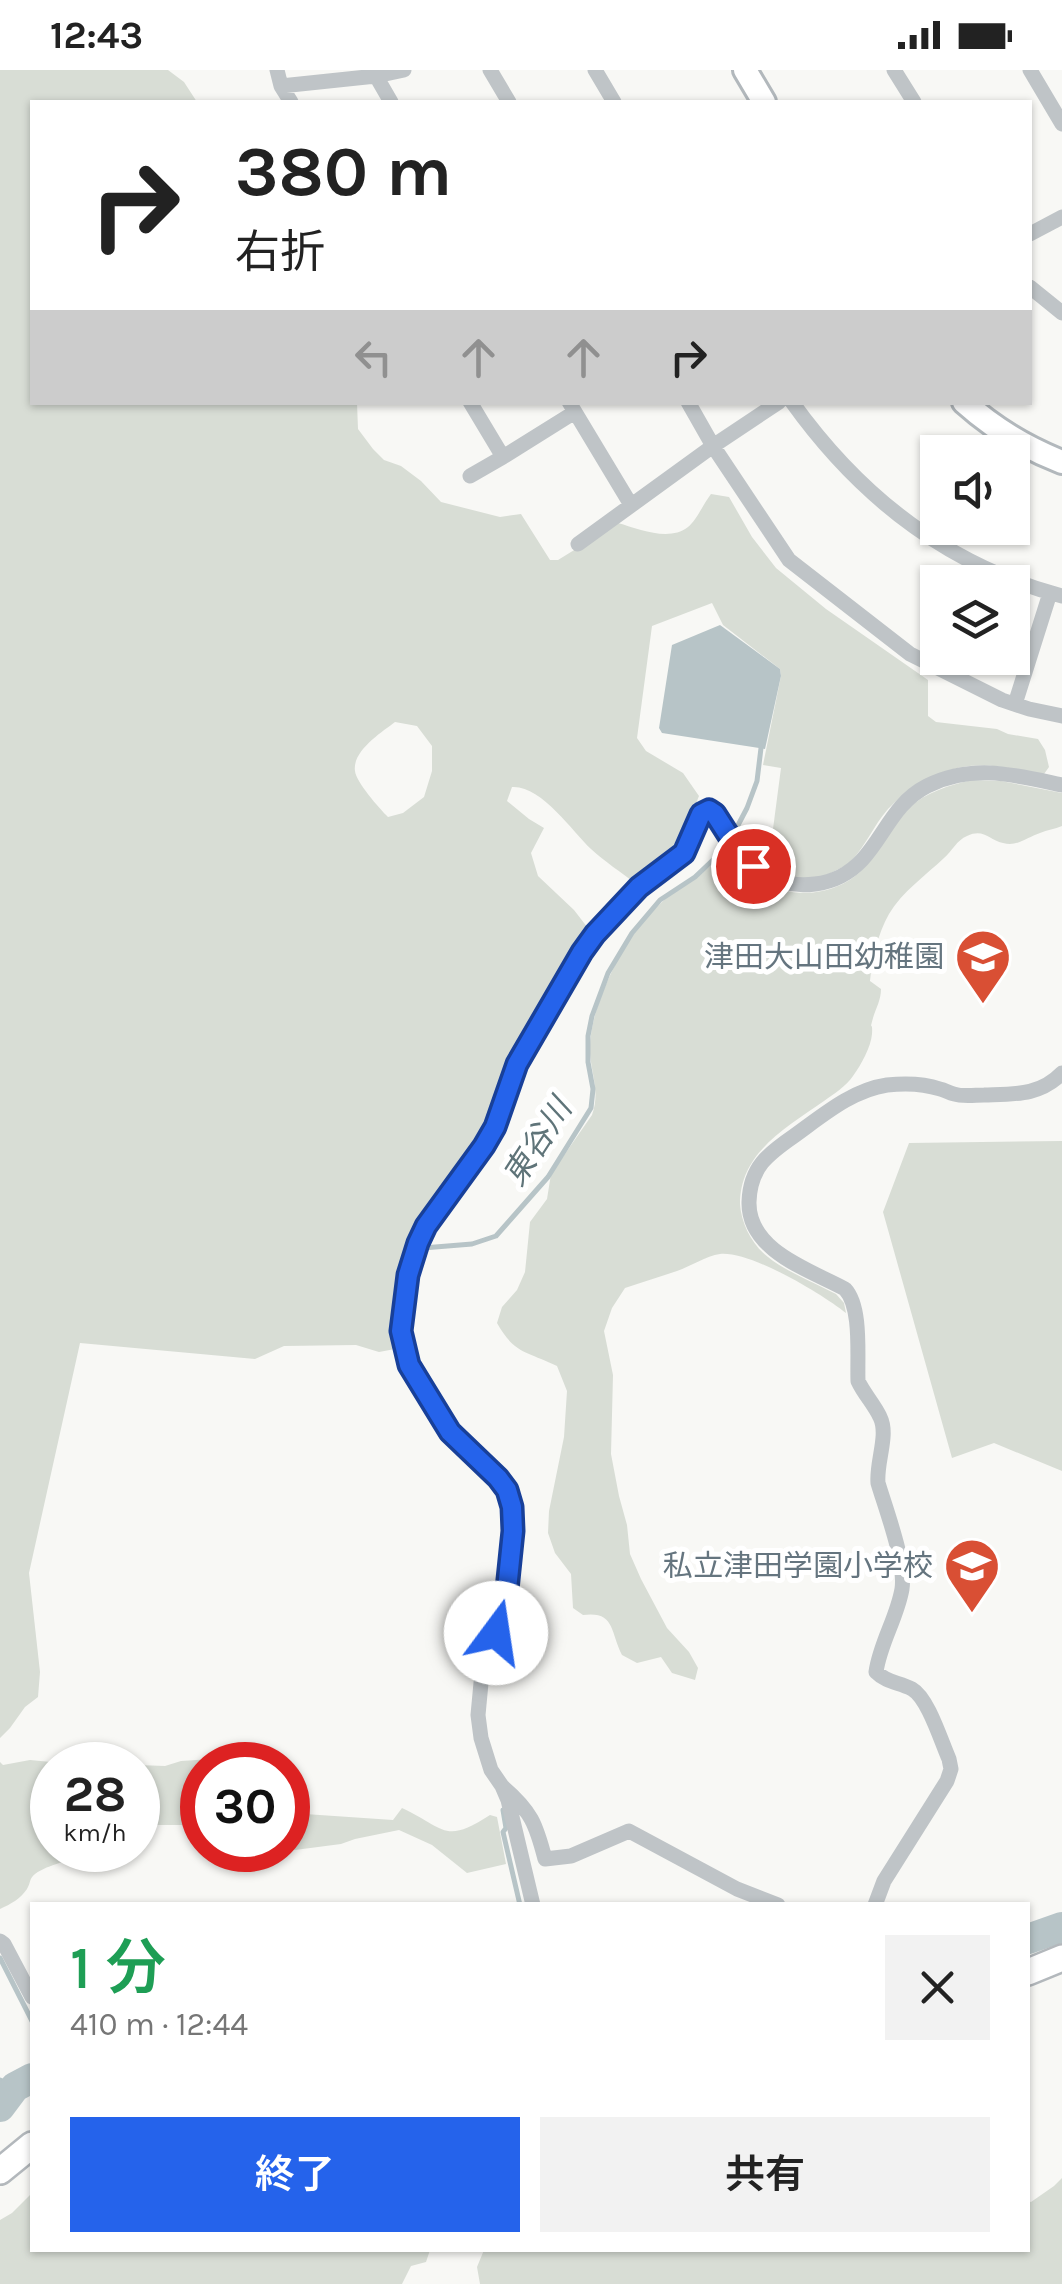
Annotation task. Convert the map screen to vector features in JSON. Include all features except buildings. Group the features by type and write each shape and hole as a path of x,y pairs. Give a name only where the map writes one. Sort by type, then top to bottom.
{"main road":[{"path":"1030,1971 1062,1958"},
{"path":"0,2171 30,2147"}],"street":[{"path":"279,78 376,76 404,70"},
{"path":"490,70 509,100"},
{"path":"594,70 613,100"},
{"path":"745,70 763,100"},
{"path":"894,70 913,100"},
{"path":"1030,70 1062,124"},
{"path":"376,76 391,100"},
{"path":"1032,233 1062,217"},
{"path":"1032,289 1062,313"},
{"path":"472,405 503,457"},
{"path":"690,405 789,560 910,654 1002,700 1062,716"},
{"path":"578,544 774,405"},
{"path":"794,405 830,454 854,478 924,534 979,566 1056,595 1016,704"},
{"path":"967,405 1018,441 1062,462"},
{"path":"470,476 572,408 630,505"},
{"path":"531,1902 508,1800 491,1770 478,1716 481,1683 506,1599 512,1507 498,1478 450,1432 409,1365 401,1331 408,1275 426,1226 495,1127 517,1064 589,942 639,887 684,853 701,814 709,810 715,814 738,850 769,878 805,886 827,882 861,861 894,813 927,786 988,771 1062,785"},
{"path":"876,1902 884,1881 951,1769 916,1691 876,1672 902,1590 903,1573 878,1483 882,1420 858,1381 856,1308 852,1296 767,1244 751,1215 752,1182 768,1154 842,1102 882,1086 913,1082 956,1095 1028,1094 1062,1073"},
{"path":"502,1786 532,1816 545,1859 572,1856 629,1831 737,1889 770,1902"},
{"path":"0,1941 30,1993"}],"shaded area":[{"path":"0,70 168,70 184,82 196,100 30,100 30,405 357,405 358,429 384,460 401,466 441,502 500,517 521,514 550,560 558,560 618,523 672,534 691,524 711,494 729,497 776,568 826,609 928,680 928,716 936,722 997,729 1038,739 1049,767 1044,774 982,766 945,772 894,803 846,865 816,878 784,874 768,867 781,768 763,765 780,669 723,625 712,603 652,626 637,738 646,751 683,773 699,796 687,837 671,859 636,884 591,849 545,801 523,788 512,787 507,801 544,828 531,853 538,876 591,932 491,1128 408,1246 396,1310 395,1349 379,1352 356,1345 284,1346 255,1359 80,1343 29,1573 40,1672 38,1697 0,1738","holes":["395,722 417,726 432,746 432,771 424,797 403,813 388,817 359,782 355,764 369,743"]},
{"path":"720,625 780,669 765,749 662,733 659,728 672,645"},
{"path":"972,780 1001,781 1062,793 1062,826 1013,844 982,834 967,836 901,898 885,921 874,955 870,981 881,993 862,1061 843,1086 768,1143 757,1155 742,1186 743,1219 757,1246 782,1267 836,1294 846,1313 767,1266 720,1254 625,1288 612,1308 604,1331 613,1375 611,1454 630,1554 667,1628 698,1668 695,1680 672,1673 661,1657 637,1663 622,1655 606,1620 583,1615 573,1608 571,1574 555,1553 548,1533 564,1437 567,1391 557,1366 516,1347 497,1323 502,1307 517,1290 525,1272 530,1222 547,1199 551,1174 592,1115 595,1092 590,1044 600,999 639,926 728,848 752,873 775,887 806,893 829,889 859,873 916,802"},
{"path":"1062,1141 1062,1471 994,1443 952,1458 883,1212 909,1143"},
{"path":"30,1760 30,1872 39,1872 21,1896 0,1909 0,1762 3,1765"},
{"path":"180,1761 180,1825 160,1825 160,1766"},
{"path":"402,1808 453,1831 490,1815 497,1817 506,1864 467,1873 432,1845 399,1830 310,1848 310,1814 393,1820"},
{"path":"1062,2178 1062,2284 480,2284 477,2267 483,2252 1030,2252 1030,2202"},
{"path":"30,2195 30,2252 429,2252 426,2262 411,2266 402,2284 0,2284 0,2220"}],"waterway":[{"name":"東谷川","path":"423,1248 472,1244 496,1236 548,1177 591,1108 588,1036 608,973 632,933 660,900 695,877 736,829 757,781 761,748"},
{"name":"東谷川","path":"503,1810 503,1832 519,1902"},
{"path":"1030,1938 1062,1927"},
{"path":"0,1958 30,2017"},
{"path":"0,2107 15,2087 30,2079"},
{"path":"0,2080 15,2087"}],"place":[{"name":"津田大山田幼稚園","path":"983,1006"},
{"name":"私立津田学園小学校","path":"972,1615"}],"route":[{"path":"496,1633 506,1599 512,1507 498,1478 450,1432 409,1365 401,1331 408,1275 418,1243 495,1127 517,1064 582,952 639,887 684,853 701,814 709,810 715,814 753,866"}]}
